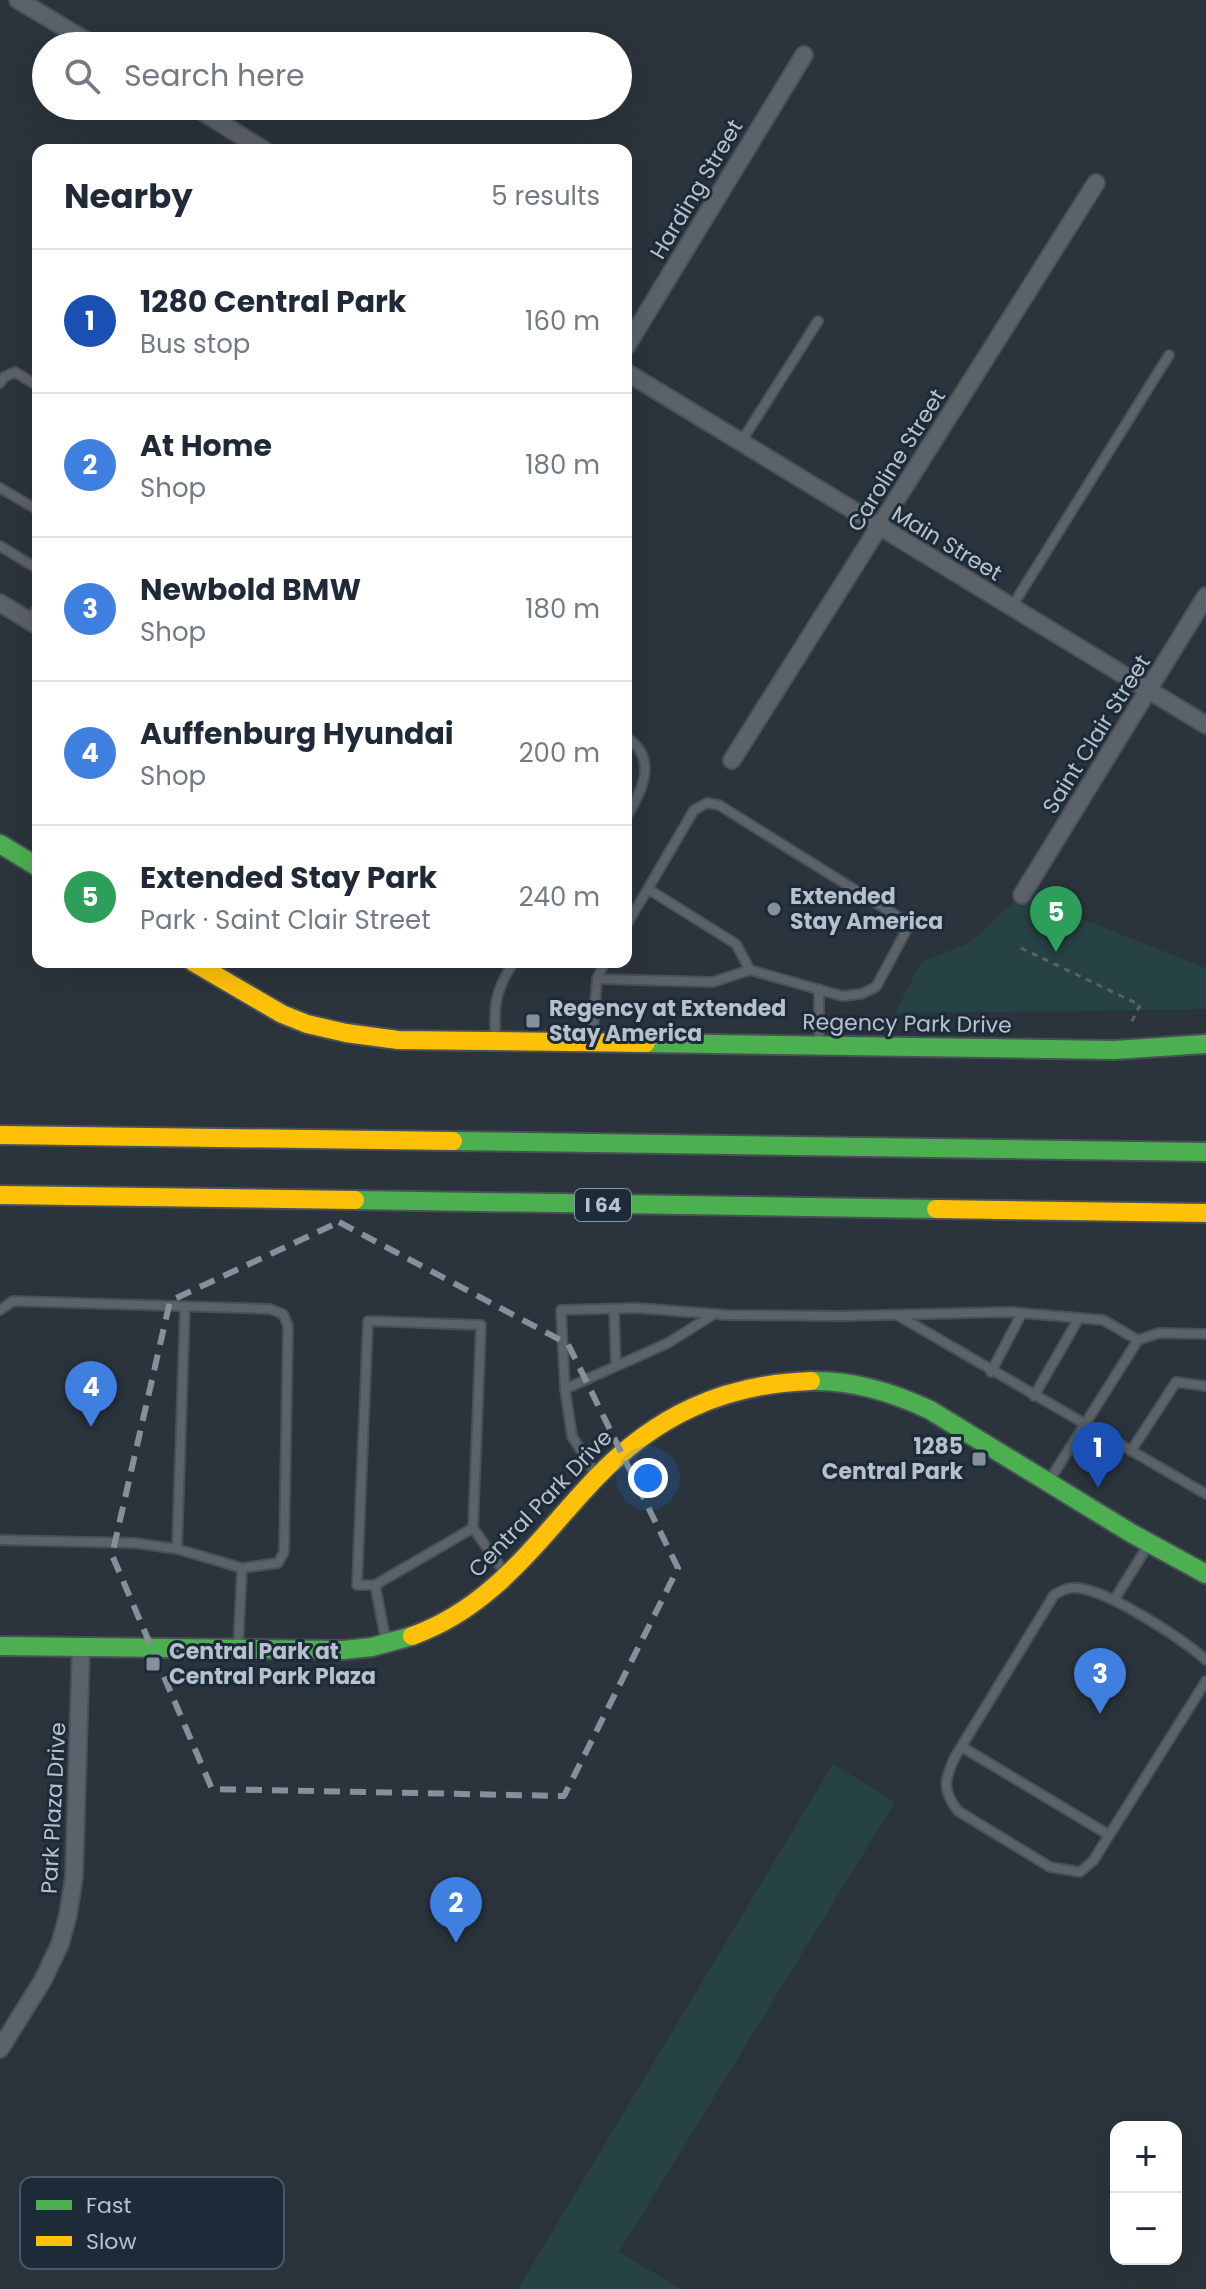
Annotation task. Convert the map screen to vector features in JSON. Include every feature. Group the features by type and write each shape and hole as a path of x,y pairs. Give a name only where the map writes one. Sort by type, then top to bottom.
{"main road":[{"path":"0,844 32,861"},
{"name":"Regency Park Drive","path":"203,968 269,1008 296,1020 328,1030 398,1040 1114,1050 1206,1044"},
{"path":"0,1118 75,1136"},
{"path":"0,1135 1206,1152"},
{"name":"I 64","path":"0,1195 1206,1213"},
{"name":"Central Park Drive","path":"0,1646 348,1649 387,1642 452,1619 486,1596 631,1443 663,1421 735,1389 780,1380 820,1379 859,1385 904,1398 947,1419 1150,1544 1206,1574"}],"street":[{"path":"18,0 72,32"},
{"name":"Harding Street","path":"632,337 804,55"},
{"path":"216,120 254,144"},
{"name":"Caroline Street","path":"732,760 1096,183"},
{"name":"Main Street","path":"632,376 1206,725"},
{"name":"Saint Clair Street","path":"1022,895 1206,596"},
{"path":"0,603 32,617"},
{"name":"Park Plaza Drive","path":"0,2049 43,1980 60,1944 68,1915 74,1877 81,1647"}],"lane":[{"path":"741,443 818,321"},
{"path":"1011,608 1169,355"},
{"path":"0,383 4,377 15,372 32,382"},
{"path":"0,488 32,507"},
{"path":"0,546 32,565"},
{"path":"632,743 642,754 647,770 640,795 632,808"},
{"path":"597,979 713,982 750,970 842,996 861,994 876,987 906,931 905,921 719,805 707,803 694,810 632,916"},
{"path":"648,889 736,944 750,970"},
{"path":"496,1041 494,1016 498,988 510,968"},
{"path":"592,1042 597,979 602,968"},
{"path":"819,989 819,1045"},
{"path":"0,1310 13,1301 270,1309 283,1314 288,1326 284,1552 278,1563 242,1568 177,1549 135,1543 0,1540"},
{"path":"177,1549 185,1307"},
{"path":"614,1309 616,1366"},
{"path":"597,1477 572,1436 565,1389 561,1310 715,1314 1022,1313 1103,1320 1138,1340"},
{"path":"991,1372 1022,1313"},
{"path":"565,1389 668,1343 715,1314"},
{"path":"896,1315 1206,1494"},
{"path":"1034,1396 1079,1318"},
{"path":"473,1528 375,1585 357,1585 368,1321 481,1325 473,1528 507,1577"},
{"path":"1048,1482 1138,1340 1159,1333 1206,1334"},
{"path":"1131,1451 1176,1382 1206,1386"},
{"path":"1114,1600 1150,1544"},
{"path":"238,1649 242,1568"},
{"path":"375,1585 387,1642"},
{"path":"1206,1660 1114,1600 1080,1588 1065,1589 1054,1595 962,1747 947,1775 948,1798 958,1811 1050,1867 1080,1872 1093,1861 1206,1681"},
{"path":"962,1747 1109,1835"}],"path":[{"path":"1021,948 1140,1005 1130,1025"}],"highlighted area":[{"path":"339,1222 568,1344 678,1568 564,1796 212,1789 112,1555 170,1301"}],"green space":[{"path":"1022,895 1206,968 1206,1009 895,1013 921,962 969,943"},
{"path":"833,1764 895,1802 619,2252 681,2289 518,2289"}],"traffic: fast":[{"path":"0,844 32,863"},
{"path":"646,1043 1114,1050 1206,1044"},
{"path":"453,1141 1206,1152"},
{"path":"355,1200 936,1209"},
{"path":"811,1381 872,1389 930,1410 1131,1533 1206,1574"},
{"path":"0,1646 343,1650 372,1647 412,1636"}],"traffic: slow":[{"path":"203,968 282,1014 307,1024 346,1033 398,1040 646,1043"},
{"path":"0,1135 453,1141"},
{"path":"0,1195 355,1200"},
{"path":"936,1209 1206,1213"},
{"path":"412,1636 467,1608 491,1589 618,1457 667,1421 720,1397 779,1383 811,1381"}],"place":[{"name":"Extended Stay America","path":"774,909"},
{"name":"Extended Stay Park","path":"1056,952"},
{"name":"Regency at Extended Stay America","path":"533,1021"},
{"name":"Auffenburg Hyundai","path":"91,1427"},
{"name":"1285 Central Park","path":"979,1459"},
{"name":"1280 Central Park","path":"1098,1488"},
{"name":"Central Park at Central Park Plaza","path":"153,1664"},
{"name":"Newbold BMW","path":"1100,1714"},
{"name":"At Home","path":"456,1943"}]}
